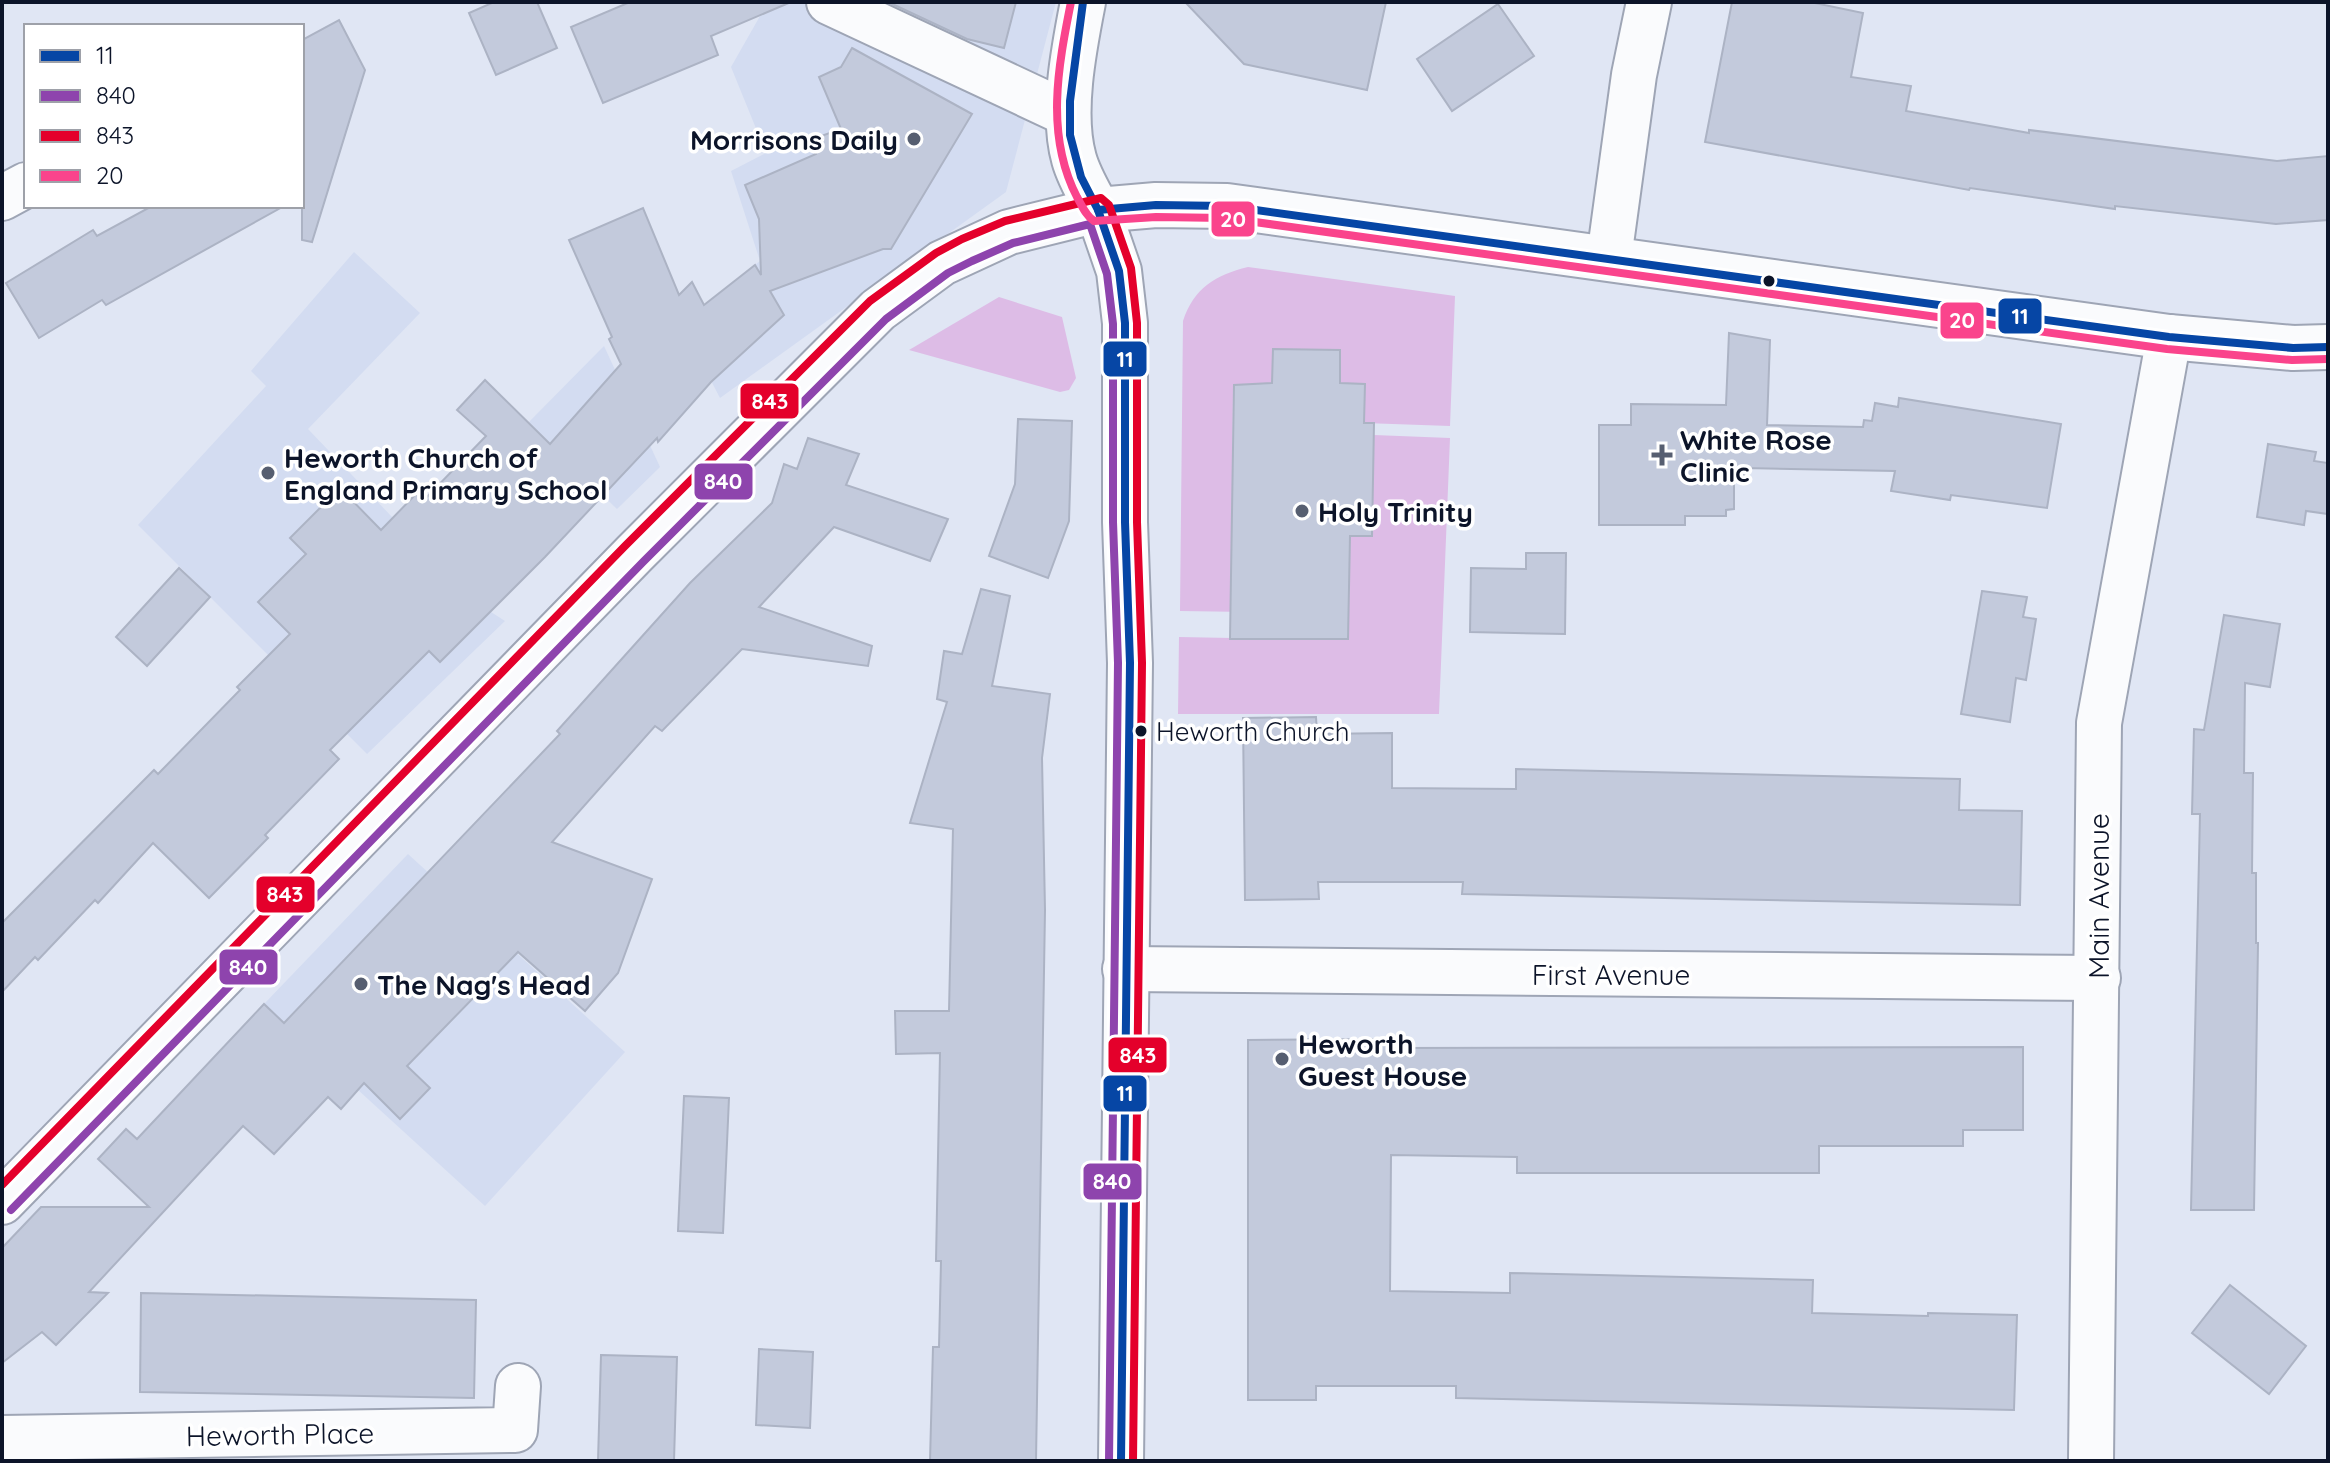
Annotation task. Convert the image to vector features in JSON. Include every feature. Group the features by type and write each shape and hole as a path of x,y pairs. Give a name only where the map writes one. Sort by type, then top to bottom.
{"street":[{"path":"829,2 1068,114"},
{"path":"1083,2 1068,114 1074,157 1098,210 1119,271 1125,323 1125,522 1130,663 1121,1461"},
{"path":"1609,258 1634,75 1649,2"},
{"path":"2,198 24,186"},
{"path":"2,1202 634,554 878,310 942,263 1009,232 1098,210 1156,205 1227,206 2169,337 2293,348 2328,347"},
{"name":"Main Avenue","path":"2091,1461 2099,723 2169,337"},
{"name":"First Avenue","path":"1125,969 2098,978"},
{"name":"Heworth Place","path":"2,1438 515,1430 518,1386"}],"shaded area":[{"path":"768,2 1056,2 1006,192 720,398 684,329 704,305 760,261 731,171 766,153 731,67"},
{"name":"Heworth Church of England Primary School","path":"354,252 420,313 308,429 393,518 491,612 505,621 367,754 138,525 266,386 251,371"},
{"path":"1248,267 1455,296 1450,426 1364,423 1365,385 1340,383 1339,350 1273,349 1272,400 1250,385 1233,385 1232,534 1249,612 1180,611 1183,321 1193,300 1207,285 1225,274"},
{"path":"999,297 1062,317 1076,378 1069,390 1060,392 909,350"},
{"path":"604,346 660,467 617,509 528,423"},
{"path":"1374,435 1450,438 1439,714 1178,714 1179,637 1348,640 1350,536 1372,536"},
{"path":"408,854 625,1052 485,1206 264,1004"}],"building":[{"path":"494,2 537,2 557,48 496,75 469,13"},
{"path":"630,2 791,2 711,36 718,55 603,103 571,27"},
{"path":"888,2 1016,2 1004,48 967,39"},
{"path":"1185,2 1386,2 1367,90 1244,64"},
{"path":"1732,2 1810,2 1863,13 1851,77 1911,86 1906,111 2029,133 2029,130 2277,161 2328,156 2328,220 2276,224 2115,206 2115,209 1969,190 1705,142"},
{"path":"1498,4 1534,56 1452,111 1417,59"},
{"path":"339,20 365,70 312,242 302,240 304,39"},
{"path":"852,48 972,114 891,249 883,249 770,291 784,315 711,382 658,442 657,438 440,662 429,651 330,750 339,759 209,898 153,843 98,903 95,900 38,960 35,957 2,992 2,923 154,770 158,774 290,634 258,602 306,554 290,538 340,488 381,530 416,494 423,501 486,436 457,410 485,380 550,444 621,364 569,240 643,208 679,295 692,282 704,305 755,265 761,275 759,219 745,185 816,154 810,140 841,129 819,77 841,67"},
{"path":"148,208 280,208 106,305 102,300 39,338 6,283 93,230 97,236"},
{"path":"1729,333 1770,340 1767,425 1863,427 1864,420 1872,421 1875,403 1898,407 1899,398 2061,424 2047,508 1951,495 1950,500 1891,491 1895,471 1744,468 1745,475 1734,475 1734,509 1726,510 1726,516 1685,516 1685,525 1599,525 1599,425 1631,425 1631,404 1726,405"},
{"name":"Holy Trinity","path":"1273,349 1340,350 1340,383 1365,384 1364,423 1374,423 1372,536 1350,536 1348,639 1230,639 1234,385 1272,383"},
{"path":"1018,419 1072,421 1069,521 1048,578 989,556 1015,484"},
{"path":"808,438 859,454 846,485 948,519 930,561 834,527 759,607 872,646 868,666 742,649 662,731 655,726 552,842 652,879 618,973 585,1011 518,952 407,1066 430,1088 400,1119 364,1083 341,1109 328,1097 274,1154 243,1126 89,1292 108,1293 56,1345 42,1332 2,1363 2,1248 41,1207 149,1207 98,1159 126,1129 137,1139 264,1004 284,1023 560,734 557,731 690,583 772,503 784,464 797,469"},
{"path":"2268,444 2316,452 2314,461 2328,463 2328,514 2306,511 2304,525 2257,517"},
{"path":"1526,553 1566,553 1565,634 1470,632 1471,568 1526,569"},
{"path":"179,568 210,597 147,666 116,637"},
{"path":"981,589 1010,596 992,686 1050,694 1042,758 1045,910 1036,1461 930,1461 933,1347 939,1347 941,1261 936,1261 940,1053 896,1054 895,1011 949,1011 953,829 910,823 947,702 937,699 944,651 962,654"},
{"path":"1982,591 2027,597 2023,617 2036,619 2026,680 2016,678 2010,722 1961,714"},
{"path":"2224,615 2280,624 2270,687 2245,683 2244,773 2253,773 2252,873 2256,873 2258,943 2254,1210 2191,1210 2200,814 2192,814 2194,729 2204,730"},
{"path":"1316,717 1317,734 1392,733 1392,788 1516,789 1516,769 1960,779 1959,810 2022,811 2020,905 1462,894 1463,882 1318,882 1319,899 1245,900 1243,718"},
{"path":"1390,1039 1390,1048 2023,1047 2023,1130 1963,1130 1963,1146 1819,1146 1819,1173 1517,1173 1517,1157 1391,1155 1390,1291 1510,1293 1510,1273 1813,1280 1812,1313 2017,1315 2014,1410 1456,1398 1456,1386 1316,1386 1316,1400 1248,1400 1248,1040"},
{"path":"684,1096 729,1098 723,1233 678,1231"},
{"path":"2230,1285 2306,1346 2269,1394 2192,1333"},
{"path":"141,1293 476,1300 474,1398 140,1392"},
{"path":"759,1349 813,1352 810,1428 756,1425"},
{"path":"601,1355 677,1357 674,1461 598,1461"}],"transit line":[{"name":"20","path":"1071,2 1059,76 1058,125 1067,173 1082,207 1094,221 1156,217 1226,218 2167,349 2292,360 2328,359"},
{"name":"11","path":"1083,2 1070,101 1070,135 1081,177 1098,210 1119,271 1125,323 1125,522 1130,663 1121,1461"},
{"name":"843","path":"2,1185 625,546 870,301 936,253 962,239 1005,221 1101,198 1109,205 1131,268 1137,323 1137,522 1142,663 1133,1461"},
{"name":"11","path":"1098,210 1156,205 1227,206 2169,337 2293,348 2328,347"},
{"name":"840","path":"11,1210 643,562 886,319 948,273 972,261 1013,243 1090,224 1107,274 1113,324 1113,522 1118,663 1109,1461"}],"place":[{"name":"Morrisons Daily","path":"914,139"},
{"name":"White Rose Clinic","path":"1662,455"},
{"name":"Heworth Church of England Primary School","path":"268,473"},
{"name":"Holy Trinity","path":"1302,511"},
{"name":"Heworth Church","path":"1141,731"},
{"name":"The Nag's Head","path":"361,984"},
{"name":"Heworth Guest House","path":"1282,1059"}]}
